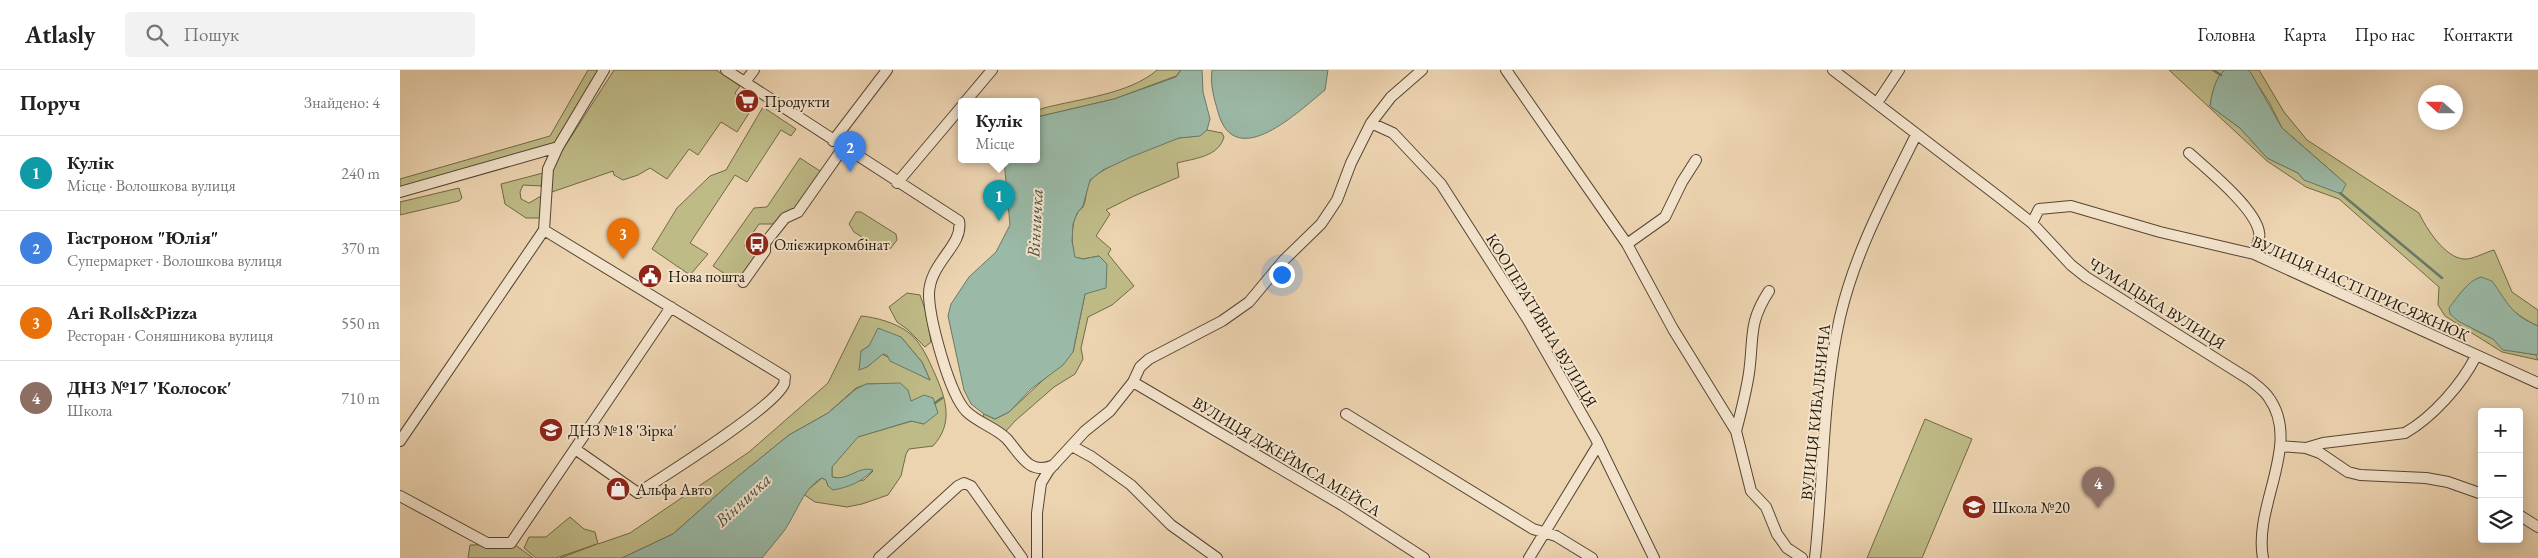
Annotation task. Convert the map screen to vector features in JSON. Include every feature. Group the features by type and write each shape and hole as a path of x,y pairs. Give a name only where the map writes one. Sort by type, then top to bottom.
{"street":[{"path":"400,441 544,230 548,170 558,147 604,70"},
{"path":"726,70 897,183 959,221 958,238 939,262 930,282 929,297 948,378 955,394 966,410 1005,438 1027,465 1038,469 1057,464"},
{"path":"745,82 754,70"},
{"path":"833,141 887,70"},
{"path":"968,98 992,70"},
{"path":"1037,558 1037,513 1041,483 1085,431 1110,411 1132,382 1140,367 1149,359 1222,320 1249,302 1284,260 1321,224 1337,200 1351,163 1371,122 1391,97 1422,70"},
{"path":"1506,70 1627,244 1673,329 1736,431 1751,491 1766,507 1777,534 1787,548 1802,558"},
{"name":"ЧУМАЦЬКА ВУЛИЦЯ","path":"1833,70 2032,223 2071,265 2086,277 2250,380 2269,397 2280,420 2280,446 2263,530 2263,558"},
{"path":"1878,103 1899,70"},
{"path":"897,183 958,111"},
{"name":"КООПЕРАТИВНА ВУЛИЦЯ","path":"1371,122 1393,132 1441,184 1528,320 1598,444 1654,558"},
{"name":"ВУЛИЦЯ КИБАЛЬЧИЧА","path":"1815,558 1831,365 1840,316 1854,268 1873,221 1916,135"},
{"path":"400,192 558,147"},
{"path":"743,282 764,251 765,243 785,218 798,212 843,148"},
{"path":"2190,153 2220,180 2255,222 2260,232 2254,254"},
{"path":"1627,244 1665,217 1682,182 1696,160"},
{"name":"ВУЛИЦЯ НАСТІ ПРИСЯЖНЮК","path":"2032,223 2039,210 2071,206 2152,230 2254,254 2538,383"},
{"path":"544,230 785,377 784,384 776,396 712,446 638,493 576,448"},
{"path":"1736,431 1749,373 1753,323 1758,308 1769,291"},
{"path":"400,496 487,543 511,543 670,307"},
{"path":"2306,448 2323,443 2405,433 2416,427 2464,379 2476,356"},
{"name":"ВУЛИЦЯ ДЖЕЙМСА МЕЙСА","path":"1132,382 1342,505 1424,558"},
{"path":"1346,414 1533,529 1556,536 1592,558"},
{"path":"1529,558 1598,444"},
{"path":"1072,446 1092,457 1131,485 1171,525 1217,558"},
{"path":"2280,446 2306,448 2320,453 2348,472 2360,475 2426,478 2448,482 2478,493"},
{"path":"879,558 964,483 971,486 1022,558"},
{"path":"2523,517 2538,526"}],"shaded area":[{"path":"588,70 603,70 560,142 400,191 400,179 550,136"},
{"path":"614,70 716,70 740,86 735,93 738,96 736,100 751,110 737,132 721,122 698,155 689,149 667,179 650,168 638,175 623,180 614,175 613,171 549,193 550,173 558,157"},
{"path":"1157,70 1181,70 1176,76 1114,99 1040,116 1040,110 1044,108 1103,95 1133,85"},
{"path":"2169,70 2225,70 2216,82 2210,106 2240,128 2267,158 2298,173 2304,180 2337,176 2282,128 2269,102 2248,70 2259,70 2284,112 2307,140 2419,213 2431,234 2450,254 2467,259 2494,250 2512,292 2538,310 2538,326 2507,305 2495,286 2473,329 2493,339 2503,349 2536,355 2538,360 2502,352 2445,316 2438,305 2439,287 2339,199 2306,187 2267,161"},
{"path":"763,107 796,129 791,136 781,130 747,182 735,175 690,243 708,254 690,275 652,249 677,208 710,176 726,170"},
{"path":"1207,130 1222,133 1224,137 1221,144 1212,153 1177,163 1179,177 1106,210 1110,214 1096,236 1111,249 1108,254 1134,286 1112,305 1088,317 1081,348 1083,359 1075,374 1054,387 1015,421 1006,431 1005,438 980,422 984,414 995,419 1009,412 1073,352 1085,294 1099,256 1083,259 1074,257 1073,252 1072,234 1075,217 1083,208 1090,181 1105,169 1131,156 1171,140 1197,136"},
{"path":"800,158 823,173 797,210 777,224 759,224 744,246 758,255 740,284 713,266 754,208 767,207"},
{"path":"543,173 541,186 523,185 520,192 521,199 529,203 541,196 540,218 526,218 505,204 501,184"},
{"path":"459,188 462,198 459,201 400,215 400,202"},
{"path":"856,212 861,212 896,234 897,240 890,249 884,251 854,232 849,224"},
{"path":"907,293 920,295 926,312 931,342 925,347 897,322 889,307"},
{"path":"861,316 885,321 908,332 917,341 930,363 945,402 946,420 944,429 933,446 909,449 901,476 888,495 847,507 815,502 803,494 822,478 826,480 828,486 864,480 873,471 837,478 832,477 832,467 857,437 912,421 924,424 917,400 911,401 882,384 867,384 856,388 828,413 789,435 736,478 673,534 622,558 560,558 597,544 556,558 536,558 524,548 529,537 546,537 570,517 584,529 595,532 598,544 630,533 749,452 828,383","holes":["901,337 922,362 930,380 882,354 867,367 861,351 869,346"]},
{"path":"1925,419 1972,439 1922,558 1867,558"},
{"path":"514,544 533,558 468,558 470,545"}],"water":[{"path":"1181,70 1202,70 1203,92 1210,119 1207,130 1200,136 1179,138 1131,157 1103,170 1090,180 1083,206 1077,213 1073,224 1072,241 1075,257 1083,259 1099,256 1107,264 1106,288 1085,294 1073,352 1063,365 1031,389 1009,412 995,419 984,414 971,404 964,390 948,316 951,304 969,277 996,252 1010,225 1004,163 1040,163 1040,116 1114,99 1176,77"},
{"path":"1212,70 1328,70 1325,90 1300,111 1268,132 1253,138 1238,138 1226,130 1218,112 1214,97"},
{"path":"2225,70 2248,70 2251,73 2282,128 2346,184 2341,194 2304,180 2298,173 2267,158 2240,128 2210,106 2216,81"},
{"path":"2481,277 2492,281 2515,312 2538,326 2538,355 2503,350 2493,339 2458,321 2450,314 2449,308 2463,290"},
{"path":"878,328 901,337 922,362 930,380 890,361 887,355 883,354 867,367 859,370 861,351 869,346"},
{"path":"900,383 908,390 911,401 924,395 933,398 938,413 924,424 911,421 858,437 832,467 832,477 843,477 863,470 873,470 860,481 839,489 833,490 828,486 826,480 822,478 816,482 805,494 784,531 762,558 622,558 673,534 736,478 789,435 828,413 856,389 866,384"}],"waterway":[{"path":"2213,70 2221,75"},
{"path":"2340,193 2442,278"},
{"name":"Вінничка","path":"935,403 942,398"}],"place":[{"name":"Продукти","path":"747,101"},
{"name":"Гастроном \"Юлія\"","path":"850,172"},
{"name":"Кулік","path":"999,221"},
{"name":"Олієжиркомбінат","path":"757,244"},
{"name":"Ari Rolls&Pizza","path":"623,259"},
{"name":"Нова пошта","path":"650,276"},
{"name":"ДНЗ №18 'Зірка'","path":"551,430"},
{"name":"Альфа Авто","path":"618,489"},
{"name":"Школа №20","path":"1974,507"},
{"name":"ДНЗ №17 'Колосок'","path":"2098,508"}]}
